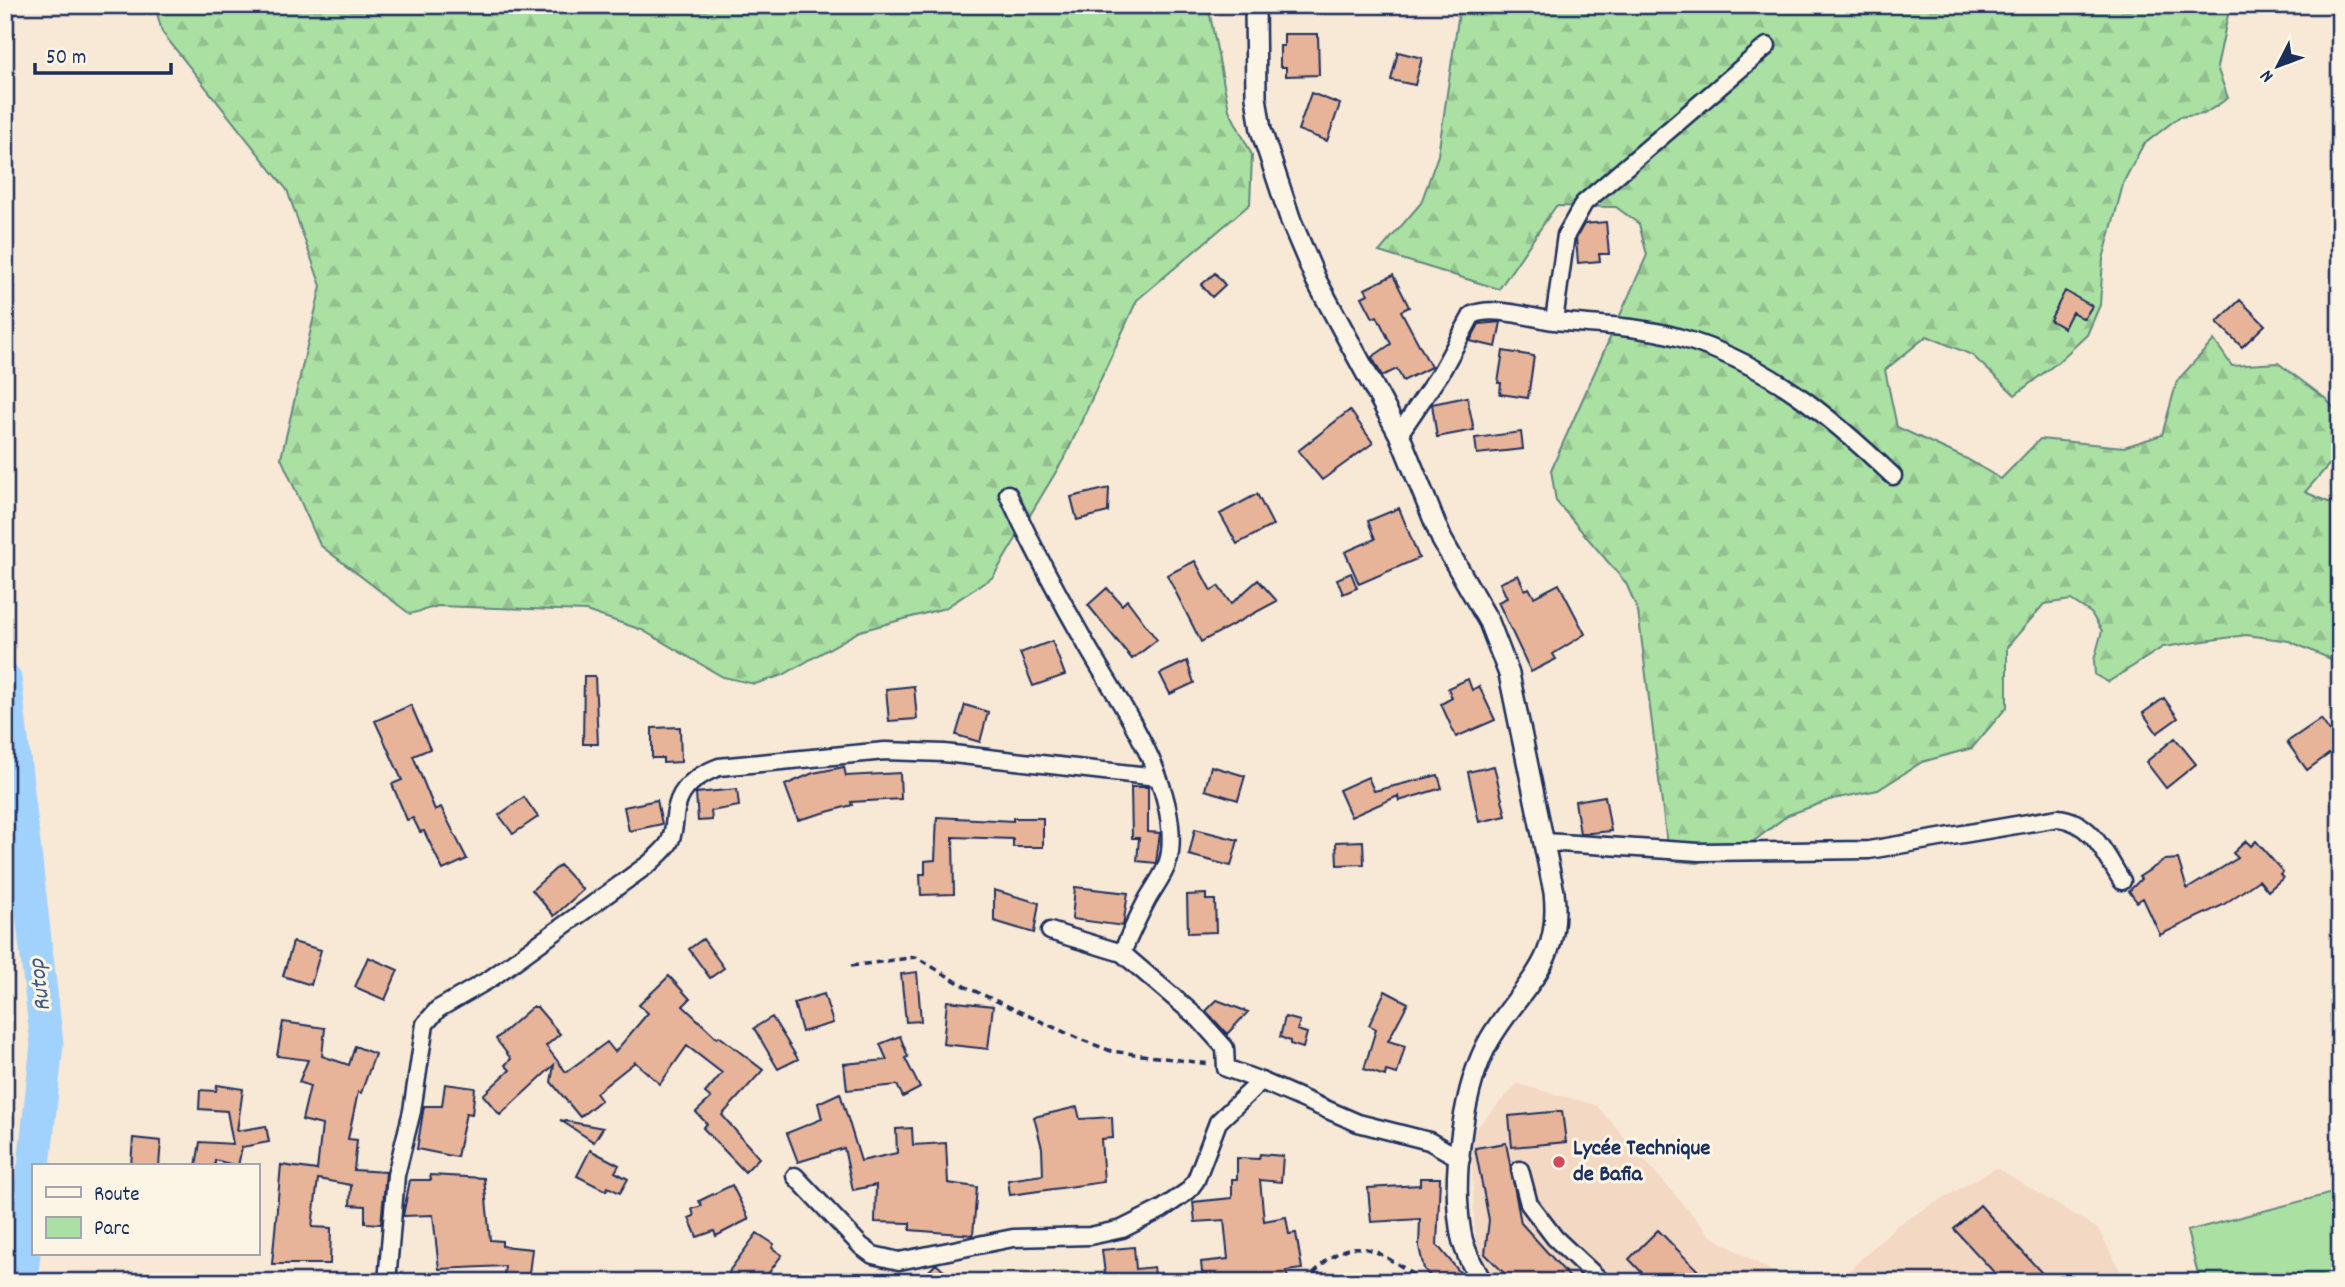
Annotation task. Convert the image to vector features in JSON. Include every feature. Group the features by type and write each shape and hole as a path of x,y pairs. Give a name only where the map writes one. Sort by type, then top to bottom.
{"street":[{"path":"1255,5 1256,97 1271,166 1317,280 1399,434 1442,540 1489,622 1505,661 1545,842 1556,913 1553,943 1541,967 1482,1052 1465,1105 1460,1229 1467,1253 1482,1282"},
{"path":"1554,321 1566,235 1584,202 1767,46"},
{"path":"1399,434 1441,372 1472,316 1478,312 1501,313 1679,337 1741,360 1786,384 1829,417 1893,476"},
{"path":"1008,494 1056,590 1132,720 1157,777 1165,803 1170,852 1163,874 1132,928 1122,953"},
{"path":"387,1282 396,1175 412,1111 425,1024 438,1009 490,979 650,863 668,844 677,823 676,808 682,793 705,772 719,767 885,751 944,753 1157,777"},
{"path":"1545,842 1699,852 1869,850 2058,818 2068,819 2085,829 2098,842 2122,881"},
{"path":"1050,931 1122,953 1208,1029 1228,1052 1226,1068 1358,1123 1429,1141 1461,1159"},
{"path":"795,1175 861,1246 883,1259 899,1261 923,1258 1013,1238 1090,1236 1122,1229 1142,1220 1188,1191 1196,1180 1218,1122 1261,1081"},
{"path":"1520,1170 1530,1204 1555,1238 1602,1282"}],"path":[{"path":"851,966 916,957 999,1003 1111,1051 1188,1059 1226,1068"},
{"path":"1305,1282 1338,1252 1355,1246 1373,1249 1412,1273 1419,1282"}],"shaded area":[{"name":"Lycée Technique de Bafia","path":"1517,1084 1596,1105 1711,1236 1790,1282 1496,1282 1476,1257 1471,1134"},
{"path":"1996,1168 2098,1229 2126,1282 1837,1282 1897,1225"}],"green space":[{"path":"155,5 1208,5 1229,110 1252,155 1250,204 1137,300 1066,455 993,577 945,608 860,631 783,675 755,684 723,677 642,630 586,611 438,606 410,614 320,545 281,458 321,286 287,190 162,32"},
{"path":"1460,5 2226,5 2229,10 2217,67 2228,98 2204,114 2179,117 2143,145 2124,181 2103,259 2100,305 2087,335 2058,362 2015,395 1972,355 1927,336 1885,370 1897,427 1967,459 2001,479 2040,439 2124,447 2162,435 2177,381 2214,340 2232,366 2278,363 2326,399 2340,415 2340,452 2305,492 2340,507 2340,663 2289,641 2246,635 2163,647 2108,682 2095,675 2094,660 2102,631 2091,613 2071,600 2044,604 2007,647 2007,707 1972,748 1922,762 1878,790 1833,799 1788,815 1751,843 1697,863 1669,860 1638,611 1626,583 1556,501 1551,470 1647,255 1639,224 1616,207 1556,206 1499,289 1379,252 1421,203 1438,155"},
{"path":"2340,1191 2340,1282 2200,1282 2187,1231"}],"building":[{"path":"1284,34 1318,34 1319,75 1286,76 1286,67 1280,67 1280,46 1284,46"},
{"path":"1398,52 1422,58 1415,85 1391,80"},
{"path":"1311,93 1340,104 1327,141 1298,130"},
{"path":"1606,222 1609,254 1599,254 1600,261 1578,263 1576,238 1584,224"},
{"path":"1215,273 1225,285 1212,297 1201,285"},
{"path":"1393,275 1409,307 1401,311 1431,367 1403,381 1397,369 1382,376 1372,357 1391,344 1377,316 1373,318 1362,297 1368,294 1365,289"},
{"path":"2065,291 2092,306 2084,319 2072,312 2064,328 2050,320"},
{"path":"2240,300 2265,325 2242,347 2217,322"},
{"path":"1501,322 1496,347 1470,341 1479,324"},
{"path":"1503,351 1534,356 1528,398 1500,394 1501,383 1498,383"},
{"path":"1467,397 1474,430 1437,437 1432,404"},
{"path":"1350,410 1373,443 1322,480 1298,451"},
{"path":"1521,432 1523,449 1477,454 1475,438"},
{"path":"1109,488 1108,512 1077,520 1071,497"},
{"path":"1257,494 1273,525 1237,544 1220,514"},
{"path":"1399,508 1419,558 1359,584 1345,552 1375,539 1368,521"},
{"path":"1195,561 1211,591 1218,586 1231,604 1258,580 1277,601 1201,642 1167,575"},
{"path":"1351,573 1357,588 1343,594 1337,579"},
{"path":"1518,575 1525,590 1529,588 1534,597 1559,584 1585,634 1553,654 1556,659 1531,672 1498,602 1507,598 1500,583"},
{"path":"1107,588 1122,605 1127,600 1157,640 1132,659 1088,605"},
{"path":"1052,641 1065,675 1033,686 1020,653"},
{"path":"1187,661 1194,683 1170,694 1160,674"},
{"path":"584,676 595,676 598,744 583,744"},
{"path":"1468,679 1472,690 1479,686 1495,720 1456,737 1441,704 1452,698 1448,688"},
{"path":"914,686 917,719 889,721 886,689"},
{"path":"2164,698 2178,718 2157,733 2143,713"},
{"path":"411,705 430,749 413,756 435,810 441,807 467,859 443,870 424,831 420,832 413,818 407,820 392,784 402,780 375,721"},
{"path":"965,705 988,712 980,742 956,735"},
{"path":"2321,719 2340,746 2307,770 2287,742"},
{"path":"680,727 681,762 663,763 663,758 652,758 652,728"},
{"path":"2175,738 2196,764 2166,788 2146,762"},
{"path":"1211,766 1245,776 1238,800 1205,790"},
{"path":"1494,766 1506,816 1479,822 1468,772"},
{"path":"844,767 846,776 900,773 901,799 851,802 852,805 798,820 785,785 813,773"},
{"path":"1438,775 1442,788 1399,801 1398,796 1351,817 1339,790 1368,777 1374,791"},
{"path":"1131,787 1148,787 1148,832 1160,833 1156,863 1137,861 1139,838 1132,838"},
{"path":"737,789 739,806 711,811 712,820 698,821 696,793"},
{"path":"1605,796 1611,831 1580,834 1575,801"},
{"path":"524,797 538,817 513,834 499,815"},
{"path":"657,800 662,824 629,831 624,807"},
{"path":"937,817 1013,821 1013,818 1043,818 1043,847 1013,847 1013,839 953,837 954,894 921,895 920,874 925,874 925,861 935,860"},
{"path":"1195,829 1238,840 1231,866 1189,855"},
{"path":"1363,841 1364,864 1337,865 1336,842"},
{"path":"2246,841 2251,846 2256,841 2283,872 2280,875 2283,878 2268,891 2259,880 2223,905 2160,935 2143,898 2137,902 2129,891 2141,879 2139,877 2165,860 2178,859 2187,889 2238,858 2233,853"},
{"path":"560,865 583,890 554,916 532,890"},
{"path":"1075,887 1128,893 1123,926 1072,919"},
{"path":"994,890 1039,903 1034,933 994,921"},
{"path":"1206,894 1206,900 1215,900 1216,932 1188,933 1187,895"},
{"path":"703,939 724,968 710,978 689,949"},
{"path":"293,942 321,950 311,985 283,976"},
{"path":"368,957 398,970 385,1000 355,987"},
{"path":"917,972 921,1021 906,1022 901,974"},
{"path":"669,976 690,999 683,1006 717,1038 719,1036 763,1070 722,1115 759,1158 745,1172 703,1128 707,1124 696,1112 711,1098 705,1093 722,1073 687,1046 660,1084 635,1062 596,1093 601,1100 580,1117 551,1082 554,1065 500,1115 483,1095 510,1070 505,1065 511,1059 496,1039 532,1007 537,1007 560,1034 546,1046 566,1072 607,1042 615,1052 648,1013 639,1005"},
{"path":"1385,991 1408,1003 1388,1041 1405,1046 1397,1074 1386,1071 1385,1076 1364,1069 1376,1029 1369,1025"},
{"path":"824,994 833,1023 802,1032 794,1003"},
{"path":"1217,1000 1248,1012 1227,1034 1206,1011"},
{"path":"947,1001 993,1006 988,1049 943,1044"},
{"path":"772,1017 798,1059 778,1069 754,1028"},
{"path":"1285,1017 1300,1021 1297,1030 1307,1033 1303,1048 1280,1037"},
{"path":"283,1022 325,1028 322,1056 349,1065 355,1046 375,1054 361,1093 358,1092 348,1139 357,1140 354,1170 386,1172 381,1224 365,1223 365,1206 350,1205 351,1185 318,1179 312,1227 331,1228 330,1264 272,1264 281,1165 317,1170 322,1125 302,1120 310,1086 299,1082 308,1060 277,1056"},
{"path":"900,1036 908,1057 905,1058 920,1088 903,1097 897,1085 847,1090 844,1064 887,1060 880,1044"},
{"path":"445,1084 475,1088 472,1114 466,1113 457,1157 417,1149 424,1106 442,1106"},
{"path":"217,1085 243,1089 237,1131 266,1126 269,1142 242,1147 238,1164 215,1160 215,1164 196,1164 200,1142 233,1144 227,1111 199,1109 200,1090 216,1091"},
{"path":"840,1093 861,1161 897,1153 896,1129 912,1128 913,1145 946,1143 948,1183 977,1187 973,1235 910,1230 910,1223 875,1222 876,1185 853,1190 844,1148 798,1162 787,1133 822,1119 818,1103"},
{"path":"1077,1107 1080,1119 1112,1117 1113,1138 1101,1139 1104,1182 1010,1195 1008,1180 1043,1175 1042,1148 1034,1117"},
{"path":"1562,1111 1566,1142 1512,1147 1509,1116"},
{"path":"560,1120 603,1128 594,1142"},
{"path":"133,1138 161,1141 159,1164 131,1164"},
{"path":"1506,1143 1521,1223 1574,1282 1513,1282 1485,1254 1489,1220 1475,1148"},
{"path":"590,1150 619,1165 615,1172 628,1179 620,1193 608,1187 606,1191 577,1176"},
{"path":"1260,1154 1283,1156 1281,1182 1260,1180 1264,1221 1286,1217 1289,1234 1296,1233 1302,1269 1286,1271 1289,1282 1203,1282 1201,1262 1228,1259 1224,1220 1195,1222 1193,1202 1232,1198 1232,1179 1237,1179 1237,1158 1259,1159"},
{"path":"430,1175 484,1178 490,1240 502,1241 502,1246 532,1249 528,1282 503,1282 505,1266 439,1269 433,1215 403,1216 410,1180 431,1180"},
{"path":"1420,1178 1440,1178 1437,1245 1468,1282 1435,1282 1424,1269 1419,1247 1420,1219 1371,1222 1368,1188 1420,1185"},
{"path":"732,1185 749,1219 716,1236 714,1231 697,1237 689,1218 694,1216 692,1209 702,1206 699,1201"},
{"path":"1980,1205 2050,1282 2003,1282 1954,1229"},
{"path":"1658,1230 1709,1282 1651,1282 1629,1259"},
{"path":"757,1233 774,1244 772,1248 782,1255 762,1282 727,1282 730,1270"},
{"path":"1134,1247 1136,1269 1154,1267 1156,1282 1106,1282 1102,1250"},
{"path":"936,1264 956,1282 918,1282"}],"waterway":[{"name":"Rutop","path":"5,679 47,1044 34,1164"},
{"name":"Rutop","path":"21,1282 32,1179"}],"place":[{"name":"Lycée Technique de Bafia","path":"1559,1162"}]}
